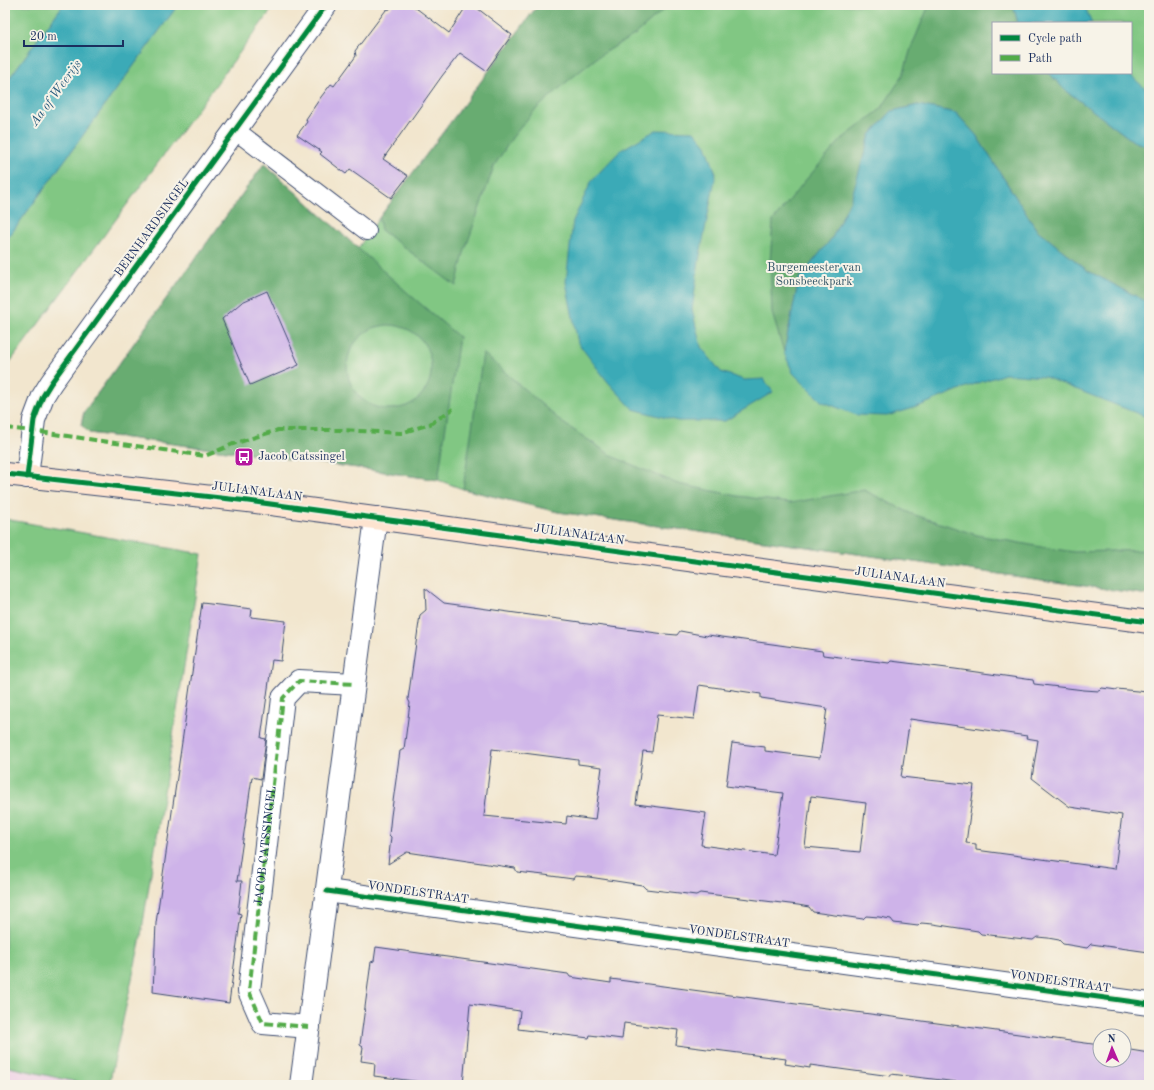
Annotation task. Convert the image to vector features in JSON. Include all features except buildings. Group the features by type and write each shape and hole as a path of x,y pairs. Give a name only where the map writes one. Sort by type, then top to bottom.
{"street":[{"name":"BERNHARDSINGEL","path":"27,476 34,420 47,389 326,5"},
{"name":"JULIANALAAN","path":"5,474 248,501 1149,622"},
{"path":"301,1085 376,518"},
{"name":"JACOB CATSSINGEL","path":"309,1027 264,1023 249,991 283,698 299,681 354,684"},
{"name":"VONDELSTRAAT","path":"327,891 1149,1004"}],"lane":[{"path":"235,130 366,231"}],"shaded area":[{"path":"5,1066 90,1085 5,1085"}],"green space":[{"path":"5,5 63,5 5,84"},
{"path":"178,5 275,5 5,369 5,242"},
{"name":"Burgemeester van Sonsbeeckpark","path":"538,5 1149,5 1149,595 558,512 463,489 438,480 358,468 89,433 81,425 84,412 264,164 358,248"},
{"path":"538,5 669,5 636,34 599,56 569,80 533,112 512,138 494,166 464,253 456,286 381,230 379,218"},
{"path":"929,5 1013,5 1018,22 992,22 992,74 1050,74 1064,89 1133,141 1149,147 1149,303 1088,271 1036,229 976,135 956,113 918,105 892,111 870,135 852,199 832,238 799,279 784,352 772,313 770,262 773,221 804,182 842,139 881,109 903,75 911,48"},
{"path":"264,164 459,337 438,480 358,468 89,433 81,425 84,412","holes":["388,325 409,330 422,340 431,362 429,383 418,399 406,406 388,409 372,405 359,397 351,384 347,370 349,355 357,341 371,329"]},
{"path":"483,353 563,423 614,457 678,484 738,496 790,503 864,490 912,514 977,535 1074,552 1149,550 1149,595 558,512 463,489"},
{"path":"5,519 202,554 140,942 109,1085 90,1085 5,1066"}],"water":[{"name":"Aa of Weerijs","path":"63,5 178,5 5,242 5,84"},
{"path":"1013,5 1084,5 1092,22 1018,22"},
{"path":"1050,74 1129,74 1149,92 1149,147 1133,141 1064,89"},
{"path":"918,105 956,113 976,135 1036,229 1088,271 1149,303 1149,418 1045,377 1005,374 966,387 922,405 887,416 856,415 821,401 793,373 784,352 799,279 832,238 851,199 870,135 892,111"},
{"path":"656,130 694,131 706,145 716,174 699,260 692,310 701,347 721,372 744,380 764,379 773,392 725,421 678,421 633,409 608,382 578,343 566,282 573,221 592,180 621,150"}],"marked path":[{"path":"5,428 205,456 233,444 278,430 340,430 401,433 430,424 453,409"},
{"path":"309,1027 263,1023 249,991 283,698 299,681 354,684"}],"cycle path":[{"path":"27,477 34,420 43,396 51,383 326,5"},
{"path":"5,474 248,501 1149,622"},
{"path":"327,891 1149,1004"}],"place":[{"name":"Jacob Catssingel","path":"244,457"}]}
